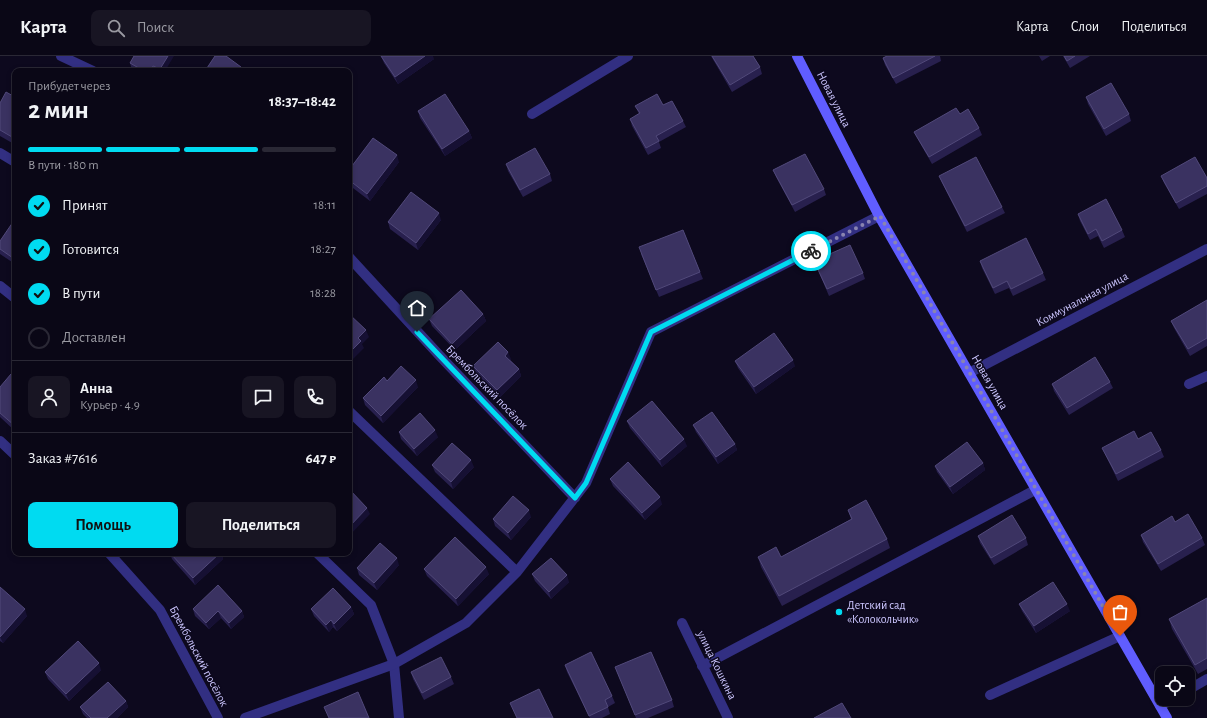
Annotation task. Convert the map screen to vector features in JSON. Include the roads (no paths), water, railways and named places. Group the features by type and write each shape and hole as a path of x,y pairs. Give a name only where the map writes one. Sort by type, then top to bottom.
{"street":[{"path":"61,56 87,68"},
{"path":"532,114 628,56"},
{"name":"Новая улица","path":"797,56 880,216 1155,697"},
{"path":"0,154 12,160"},
{"path":"245,718 394,664 466,623 517,572 586,483 651,332 880,216"},
{"name":"Коммунальная улица","path":"969,373 1207,249"},
{"name":"Брембольский посёлок","path":"352,260 439,355 575,498"},
{"path":"0,286 12,296"},
{"path":"1189,384 1207,376"},
{"path":"352,414 517,572"},
{"path":"0,441 12,452"},
{"path":"702,666 1036,490"},
{"name":"Брембольский посёлок","path":"112,556 160,610 218,718"},
{"path":"320,556 370,605 394,664 399,718"},
{"name":"улица Кошкина","path":"682,623 728,718"},
{"path":"990,694 1120,636"},
{"path":"1195,686 1207,680"},
{"name":"Новая улица","path":"1160,706 1167,718"}],"place":[{"name":"Детский сад «Колокольчик»","path":"839,612"}]}
